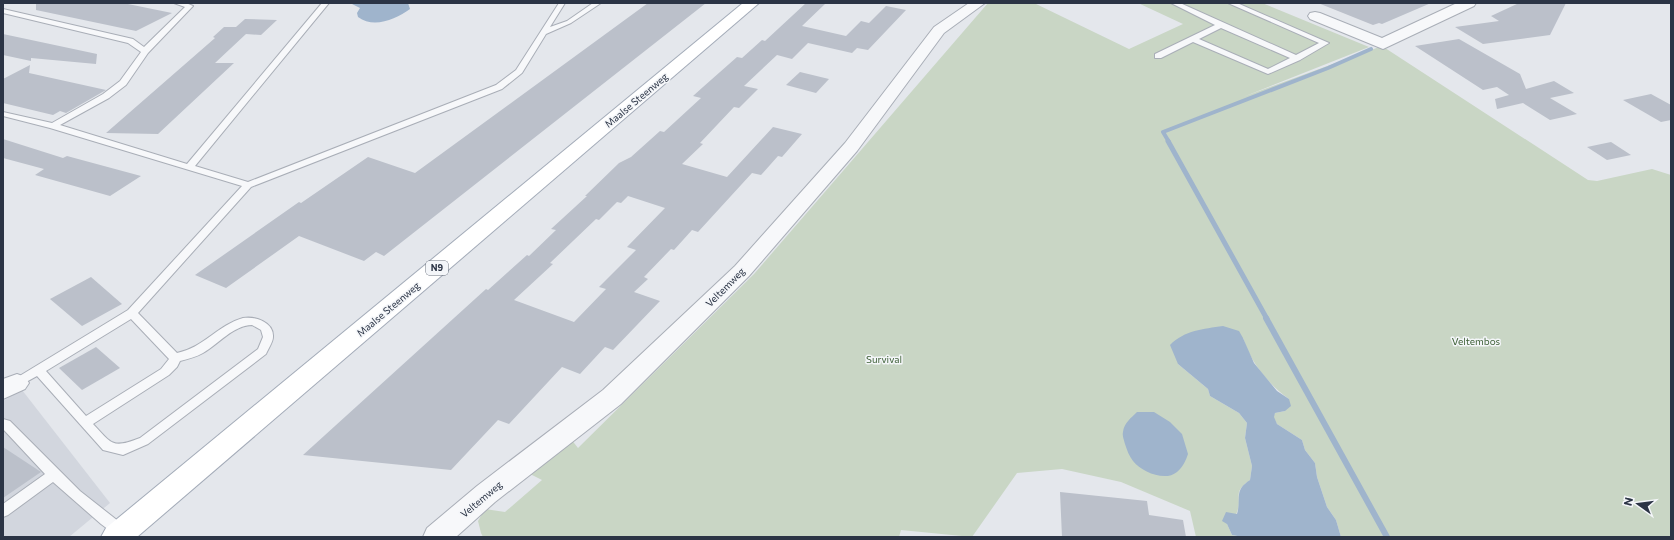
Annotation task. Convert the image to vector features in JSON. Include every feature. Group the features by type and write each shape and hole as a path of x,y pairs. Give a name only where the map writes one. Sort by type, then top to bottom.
{"main road":[{"name":"Maalse Steenweg","path":"119,535 752,3"}],"street":[{"name":"Veltemweg","path":"437,537 486,494 612,397 742,271 851,147 939,30 978,3"},
{"path":"1315,16 1383,44 1394,37 1469,3"}],"lane":[{"path":"177,3 191,4"},
{"path":"190,166 326,3"},
{"path":"10,386 132,313 248,184 499,87 519,72 562,3"},
{"path":"544,32 569,22 598,3"},
{"path":"1174,3 1297,58"},
{"path":"1193,39 1268,72 1325,44 1231,3"},
{"path":"53,126 106,96 123,83 145,51 191,4"},
{"path":"3,11 130,41 145,51"},
{"path":"1158,56 1221,25"},
{"path":"3,114 53,126 248,184"},
{"path":"132,313 175,358"},
{"path":"38,370 108,447 123,450 144,441 262,351 268,338 266,328 253,321 236,325 221,332 202,349 189,356 175,358"},
{"path":"85,423 165,372 173,364 175,358"},
{"path":"3,424 6,424 53,475 119,535"},
{"path":"3,511 53,475"}],"shaded area":[{"path":"22,390 110,503 69,537 3,537 3,401"}],"green space":[{"name":"Veltembos","path":"988,3 1034,3 1129,49 1183,24 1138,3 1262,3 1369,47 1243,97 1382,46 1588,180 1597,181 1652,169 1671,175 1671,537 1341,537 1336,520 1327,507 1317,477 1315,463 1305,450 1302,440 1277,424 1273,417 1275,413 1285,411 1289,399 1267,380 1251,356 1243,338 1178,364 1208,389 1210,396 1239,413 1247,423 1245,438 1252,466 1250,480 1241,488 1239,492 1239,507 1234,517 1227,524 1232,535 1243,537 1196,537 1190,511 1121,482 1062,469 1017,473 972,537 901,530 899,537 483,537 478,521 485,509 505,512 542,480 530,474 571,439 578,448 754,274"}],"water":[{"path":"350,3 408,3 410,9 392,19 371,22 364,21 358,17 357,13 360,8"},
{"path":"1223,326 1239,331 1254,363 1277,391 1289,399 1291,406 1285,411 1275,413 1274,417 1277,424 1302,440 1305,450 1315,463 1317,477 1327,507 1336,520 1341,537 1243,537 1232,535 1227,524 1222,521 1226,512 1237,514 1240,491 1250,480 1252,466 1245,438 1247,423 1239,413 1210,396 1208,389 1178,364 1170,345 1188,333 1201,329"},
{"path":"1137,412 1154,412 1170,422 1182,434 1188,454 1183,466 1177,472 1172,475 1160,476 1148,472 1137,465 1128,453 1123,438 1123,433 1126,423"}],"building":[{"path":"36,3 123,3 172,13 136,31 36,10"},
{"path":"648,3 706,3 384,256 376,252 364,261 299,236 226,288 195,275 299,202 301,203 368,157 415,173"},
{"path":"806,3 825,4 802,26 846,36 861,21 869,23 886,6 906,10 868,50 857,48 852,53 808,43 792,59 777,55 744,86 758,89 739,108 734,107 700,143 703,144 682,164 727,177 773,127 802,134 782,157 778,156 761,175 752,173 698,232 692,230 674,250 671,249 644,277 648,279 634,292 660,301 613,350 605,347 580,374 562,367 509,424 498,420 451,470 303,455 486,289 488,290 527,255 529,256 556,230 551,229 587,196 585,196 619,163 631,157 660,131 664,132 701,98 693,96 703,87 737,57 742,58 762,40 765,41","holes":["628,196 665,208 627,247 636,250 599,287 606,289 574,322 514,300 553,264 550,263 596,219 599,220 617,202 621,203"]},
{"path":"1318,3 1431,3 1382,24 1379,23 1373,25"},
{"path":"1519,3 1566,3 1550,35 1483,44 1455,27 1499,21 1491,16"},
{"path":"245,19 277,20 261,35 246,34 215,63 234,63 158,134 106,133 215,38 213,37 224,27 236,27"},
{"path":"3,34 97,54 96,64 31,58 31,61 3,55"},
{"path":"1459,39 1520,74 1526,89 1554,81 1574,93 1550,98 1577,114 1550,120 1523,103 1497,109 1495,99 1509,95 1497,87 1483,90 1415,46"},
{"path":"30,65 29,73 106,90 66,113 60,111 53,115 3,103 3,79"},
{"path":"800,72 829,79 816,93 786,85"},
{"path":"1651,94 1671,105 1671,120 1661,122 1623,100"},
{"path":"3,139 63,158 67,156 141,176 110,196 35,175 44,169 3,158"},
{"path":"1611,142 1631,155 1607,160 1587,147"},
{"path":"91,277 122,304 82,326 50,299"},
{"path":"96,347 120,368 82,390 59,368"},
{"path":"3,447 41,472 3,498"},
{"path":"1060,492 1147,501 1149,515 1183,520 1186,537 1062,537"}],"waterway":[{"path":"1169,142 1163,132 1328,68 1371,49"},
{"path":"1168,141 1267,319"},
{"path":"1266,318 1387,537"}],"park label":[{"name":"Survival","path":"884,359"}]}
